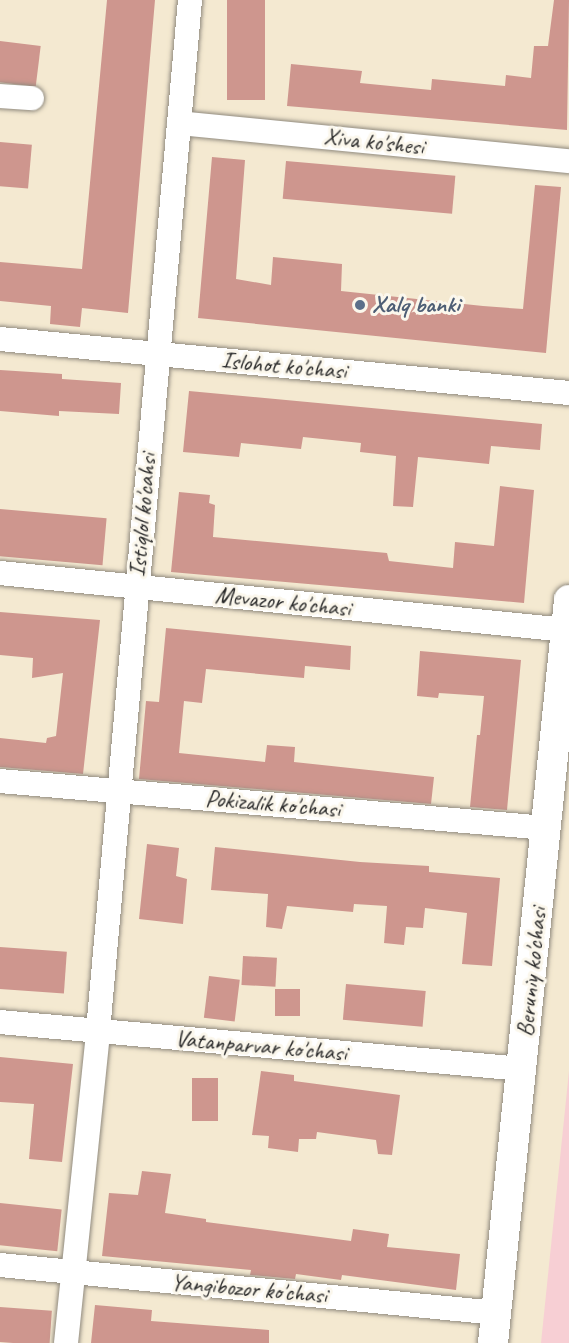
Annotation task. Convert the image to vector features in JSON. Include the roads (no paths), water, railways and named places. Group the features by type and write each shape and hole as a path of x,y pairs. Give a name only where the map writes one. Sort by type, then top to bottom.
{"main road":[{"name":"Beruniy ko'chasi","path":"493,1343 498,1312 569,600"}],"street":[{"name":"Istiqlol ko'cahsi","path":"66,1343 98,1031 190,0"},
{"path":"0,96 32,98"},
{"name":"Xiva ko'shesi","path":"179,123 569,161"},
{"name":"Islohot ko'chasi","path":"0,339 569,393"},
{"name":"Mevazor ko'chasi","path":"0,573 566,630"},
{"name":"Pokizalik ko'chasi","path":"0,781 546,828"},
{"name":"Vatanparvar ko'chasi","path":"0,1022 522,1069"},
{"name":"Yangibozor ko'chasi","path":"0,1265 498,1312"}],"place":[{"name":"Xalq banki","path":"360,305"}]}
